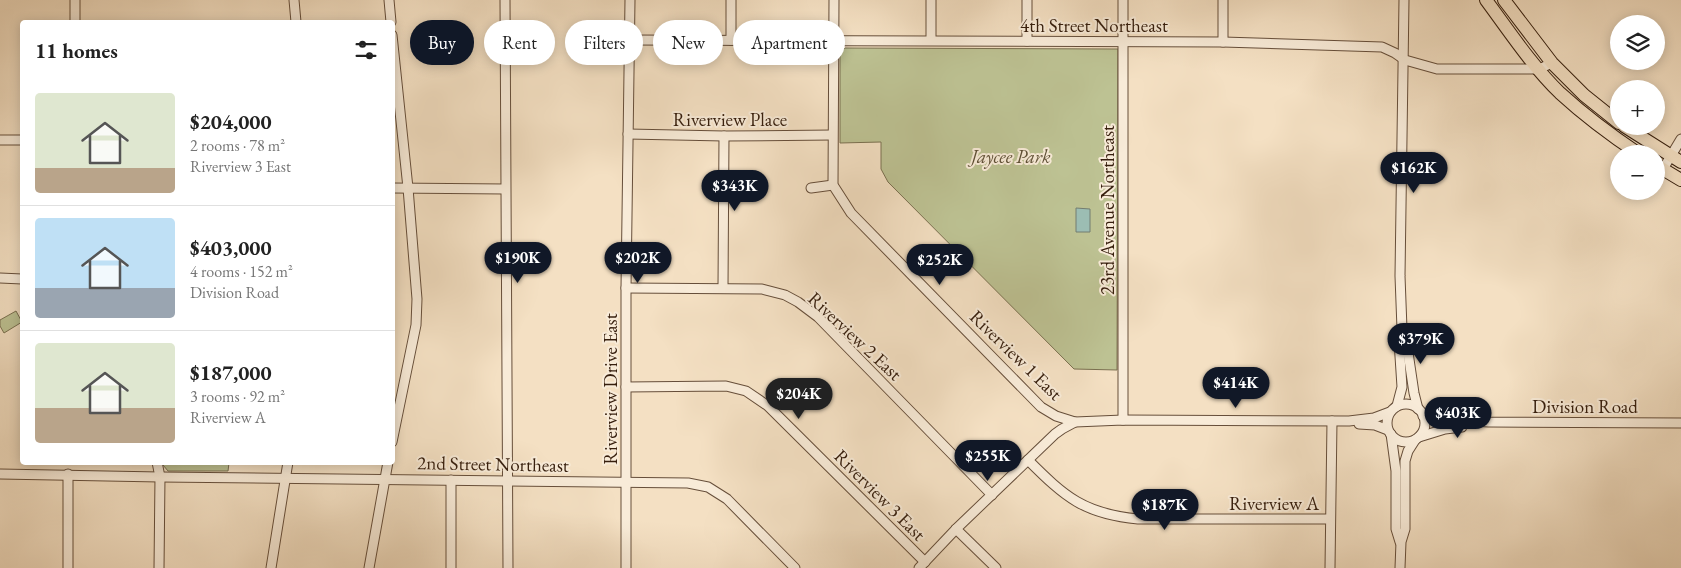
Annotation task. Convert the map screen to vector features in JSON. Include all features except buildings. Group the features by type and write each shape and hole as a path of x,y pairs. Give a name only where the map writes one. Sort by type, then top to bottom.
{"highway":[{"path":"1486,0 1560,93 1627,145"},
{"path":"1504,0 1552,63 1584,95 1610,116"},
{"path":"1638,135 1676,159"},
{"path":"1665,170 1681,180"}],"street":[{"path":"75,0 75,20"},
{"path":"294,0 296,20"},
{"path":"389,0 391,20"},
{"path":"505,0 508,568"},
{"name":"Riverview Drive East","path":"630,0 630,20"},
{"path":"731,40 732,0"},
{"name":"Riverview 1 East","path":"834,0 834,20"},
{"path":"931,40 932,0"},
{"path":"1027,0 1027,42"},
{"name":"23rd Avenue Northeast","path":"1123,0 1123,420"},
{"path":"1223,0 1223,42"},
{"path":"1400,568 1400,542 1396,529 1396,471 1387,421 1394,410 1402,387 1399,341 1402,329 1404,0"},
{"name":"4th Street Northeast","path":"643,40 731,40"},
{"name":"4th Street Northeast","path":"845,41 1223,42 1372,46 1382,47 1405,60 1437,68 1539,69 1552,63"},
{"path":"395,64 417,299 416,325 395,427"},
{"name":"Riverview Drive East","path":"626,568 626,288 629,65"},
{"name":"Riverview 1 East","path":"833,65 833,185 841,200 851,213 1041,406 1056,416 1075,422"},
{"name":"Riverview Place","path":"628,134 724,136 832,135"},
{"path":"723,288 724,136"},
{"path":"1676,159 1681,139"},
{"path":"0,140 20,140"},
{"path":"811,188 833,185"},
{"path":"395,188 506,189"},
{"path":"0,278 20,279"},
{"name":"Riverview 2 East","path":"626,288 762,289 785,295 798,302 818,317 992,495"},
{"path":"1400,542 1405,529 1405,461 1408,451 1424,430 1421,413 1414,393 1406,338 1402,329"},
{"name":"Riverview 3 East","path":"626,387 726,386 746,390 768,406 922,565"},
{"path":"922,565 956,529 1028,460 1062,429 1075,422 1123,420 1349,421 1374,418 1406,404 1421,413"},
{"name":"Division Road","path":"1421,413 1442,422 1681,423"},
{"path":"1330,568 1329,519 1332,421"},
{"path":"1349,421 1375,425 1389,432 1402,442 1417,438"},
{"name":"Division Road","path":"1417,438 1445,429 1482,426 1489,422"},
{"name":"Riverview A","path":"1028,460 1069,498 1114,516 1138,519 1329,519"},
{"path":"158,465 160,477 159,568"},
{"path":"271,568 288,465"},
{"path":"369,568 387,465"},
{"name":"2nd Street Northeast","path":"0,474 688,483 708,486 727,499 796,568"},
{"path":"68,474 68,568"},
{"path":"450,480 451,568"},
{"path":"956,529 996,568"}],"green space":[{"name":"Jaycee Park","path":"845,48 1118,49 1117,370 1074,369 888,182 881,169 881,142 840,143 840,65 845,65"},
{"path":"16,311 20,318 20,323 4,333 0,326 0,320"},
{"path":"163,465 229,465 228,471 168,471"}],"water":[{"path":"1076,208 1090,209 1090,232 1076,232"}]}
